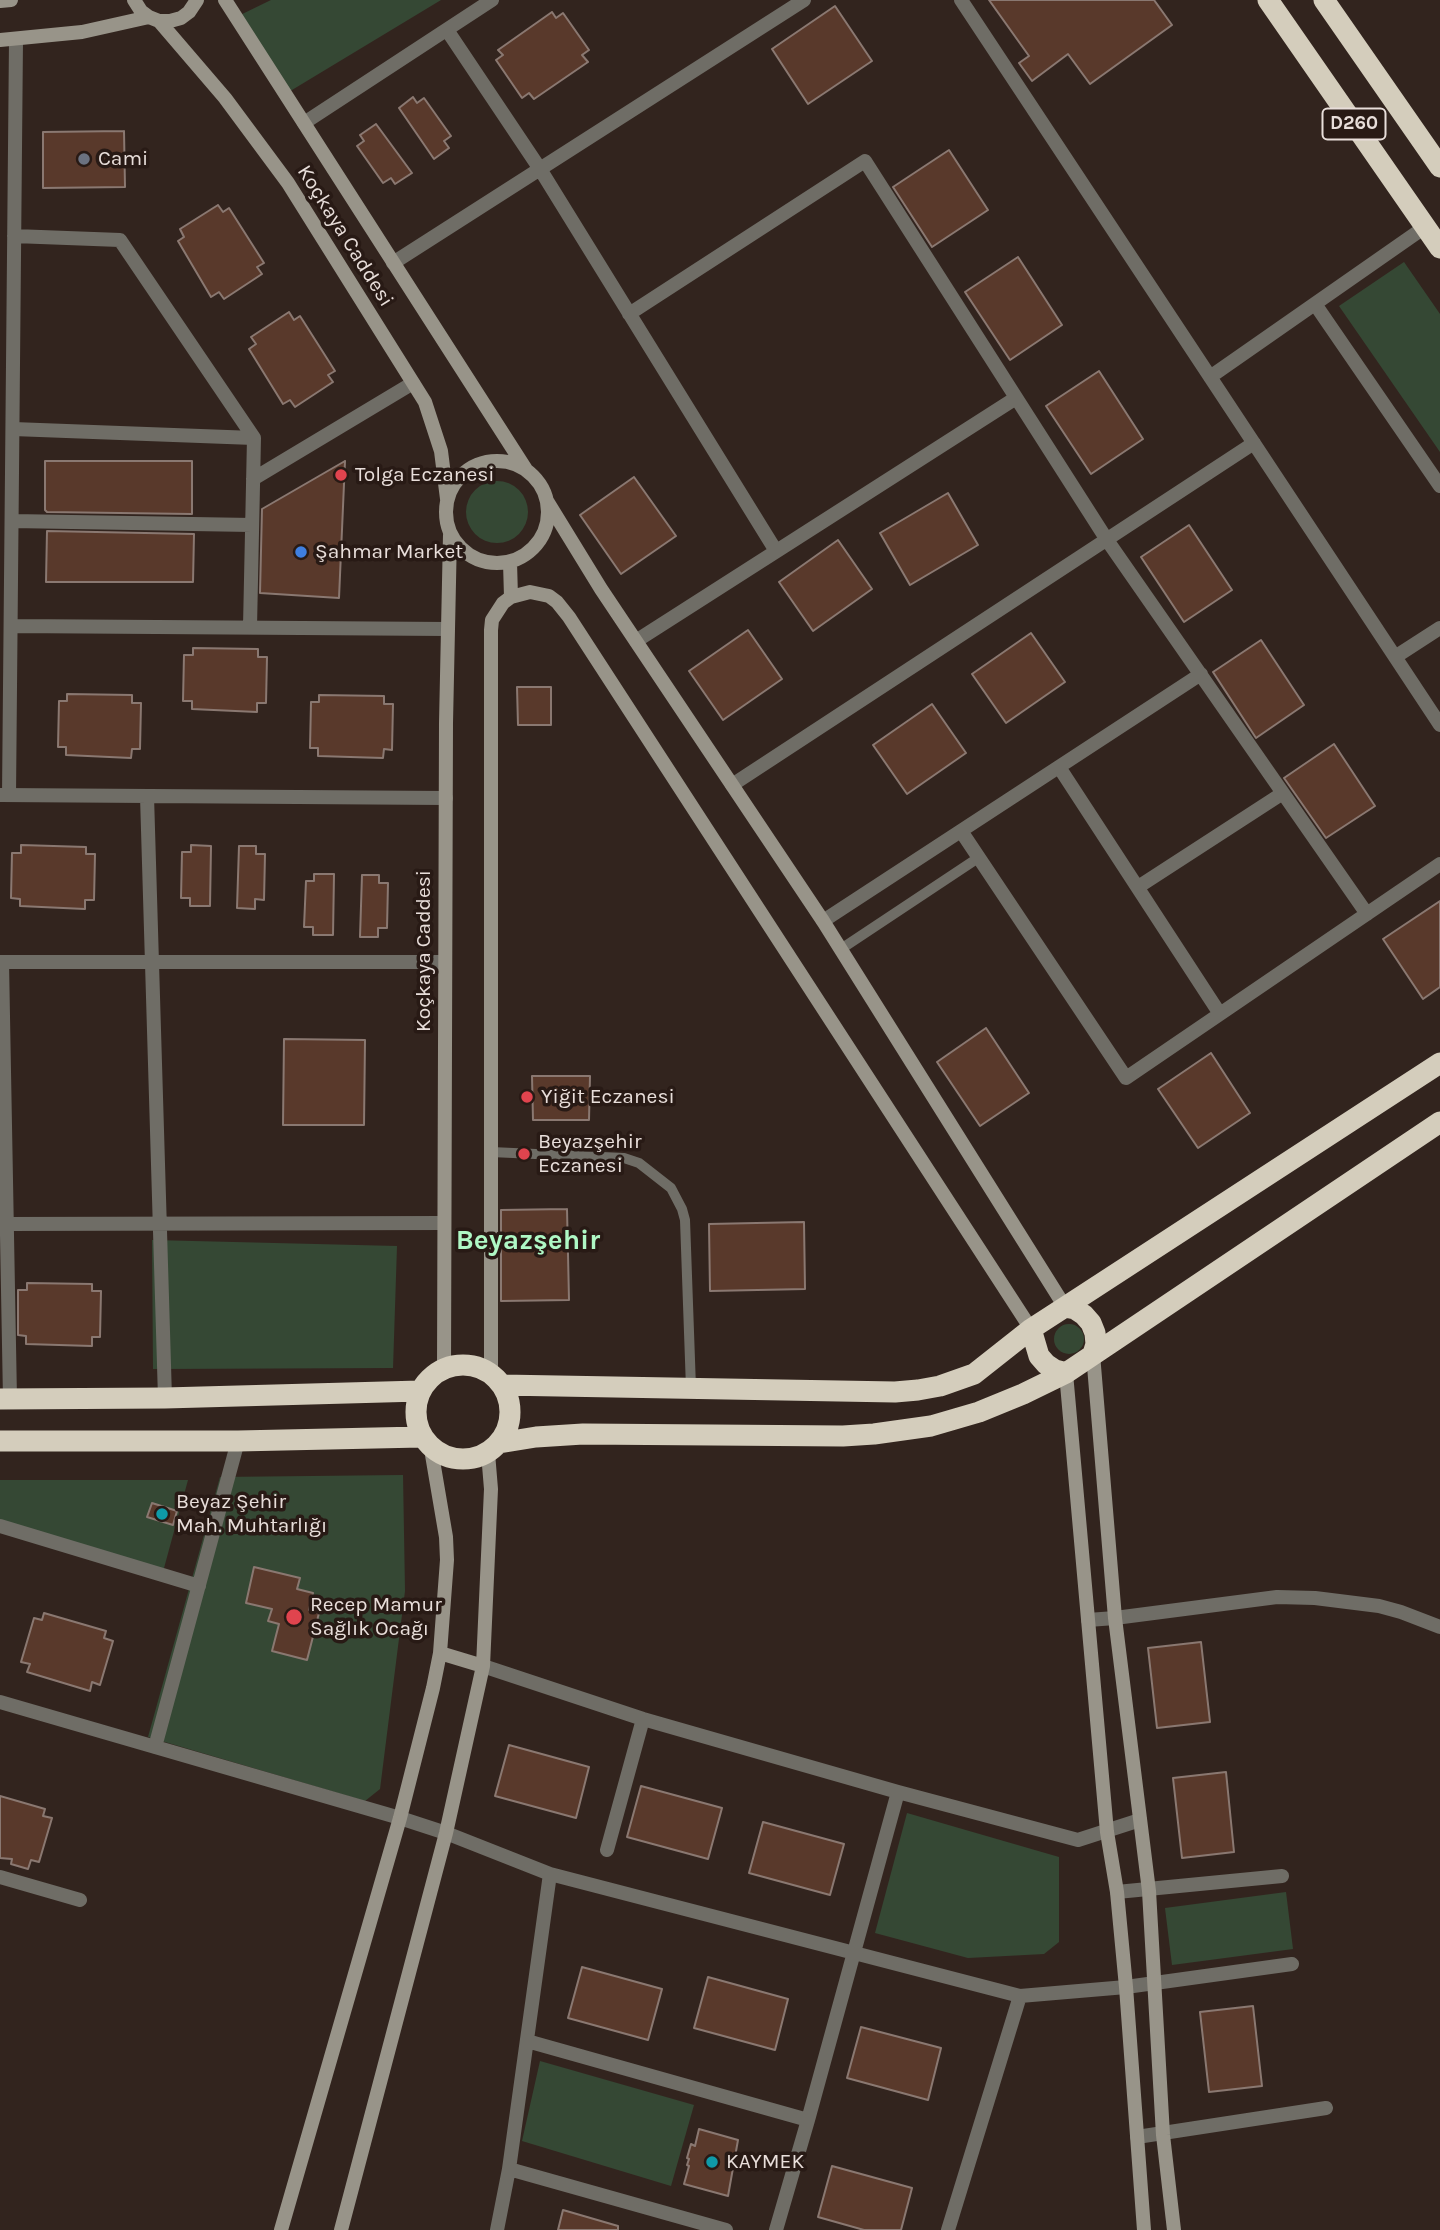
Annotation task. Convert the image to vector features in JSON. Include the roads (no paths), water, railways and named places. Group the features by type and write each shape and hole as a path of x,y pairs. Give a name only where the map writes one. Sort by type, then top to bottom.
{"highway":[{"name":"D260","path":"1268,0 1440,248"},
{"name":"D260","path":"1324,0 1440,167"},
{"path":"496,1379 691,1388 894,1392 940,1386 974,1374 1031,1329 1440,1063"},
{"path":"493,1448 507,1430 510,1415 509,1400 496,1379 476,1366 460,1364 444,1368 430,1377 420,1391 415,1406 416,1423 426,1443 444,1457 458,1460 474,1459 493,1448 536,1437 583,1434 843,1436 932,1426 979,1412 1066,1373 1440,1122"},
{"path":"1065,1307 1075,1309 1091,1323 1096,1344 1093,1354"},
{"path":"1031,1329 1040,1356 1046,1364 1066,1373"},
{"path":"5,1399 420,1391"},
{"path":"0,1441 426,1443"}],"main road":[{"path":"0,1 11,0"},
{"name":"Koçkaya Caddesi","path":"134,0 141,11 154,19 225,98 288,183 425,402 441,451 447,499"},
{"name":"Koçkaya Caddesi","path":"225,0 527,471"},
{"path":"0,40 82,32 154,19 170,21 181,18 198,1"},
{"path":"547,501 548,514 541,537 525,556 510,562 489,563 466,554 450,535 446,523 447,499 452,487 468,469 480,464 504,461 516,464 536,479 547,501 636,641 823,921 1065,1307"},
{"name":"Koçkaya Caddesi","path":"444,1368 447,629 450,535"},
{"path":"510,562 511,597"},
{"path":"496,1379 491,1152 491,630 496,611 511,597 520,593 540,593 557,602 569,617 1031,1329"},
{"path":"1093,1354 1115,1618 1149,1891 1163,2134 1174,2230"},
{"path":"1066,1373 1107,1832 1117,1892 1126,1987 1144,2230"},
{"path":"281,2230 400,1818 440,1653 447,1560 446,1537 426,1443"},
{"path":"341,2230 446,1833 483,1666 493,1448"},
{"path":"440,1653 483,1666"}],"street":[{"path":"304,124 492,0"},
{"path":"393,263 804,0"},
{"path":"961,0 1440,725"},
{"path":"447,30 540,169 776,551"},
{"path":"16,40 13,429 6,486 12,522 11,626 5,795 446,798"},
{"path":"629,314 865,162 1107,540 1367,914"},
{"path":"1210,377 1425,227"},
{"path":"14,236 120,240 254,438 250,628"},
{"path":"1315,304 1440,486"},
{"path":"253,479 413,383"},
{"path":"636,641 1016,398"},
{"path":"13,429 254,438"},
{"path":"732,785 1254,443"},
{"path":"12,522 252,525"},
{"path":"11,626 447,629"},
{"path":"1395,657 1440,628"},
{"path":"823,921 1201,674"},
{"path":"1059,767 1220,1014"},
{"path":"1138,887 1283,793"},
{"path":"147,796 165,1398"},
{"path":"961,831 1126,1077 1440,864"},
{"path":"5,1399 7,1224 1,962 445,962"},
{"path":"7,1224 444,1223"},
{"path":"155,1747 238,1441"},
{"path":"0,1526 199,1586"},
{"path":"1088,1620 1277,1597 1337,1600 1379,1606 1440,1627"},
{"path":"483,1666 643,1718 898,1792 1078,1840 1140,1820"},
{"path":"0,1702 400,1818 550,1874 1020,1996 1154,1984 1292,1964"},
{"path":"607,1850 643,1718"},
{"path":"776,2230 898,1792"},
{"path":"497,2230 509,2169 550,1874"},
{"path":"1117,1892 1282,1876"},
{"path":"0,1877 80,1900"},
{"path":"948,2230 1020,1996"},
{"path":"527,2040 808,2120"},
{"path":"1137,2137 1326,2108"},
{"path":"509,2169 726,2230"}],"lane":[{"path":"841,950 978,858"},
{"path":"491,1152 624,1158 639,1163 671,1188 685,1220 691,1388"}],"place":[{"name":"Cami","path":"84,159"},
{"name":"Tolga Eczanesi","path":"341,475"},
{"name":"Şahmar Market","path":"301,552"},
{"name":"Yiğit Eczanesi","path":"527,1097"},
{"name":"Beyazşehir Eczanesi","path":"524,1154"},
{"name":"Beyaz Şehir Mah. Muhtarlığı","path":"162,1514"},
{"name":"Recep Mamur Sağlık Ocağı","path":"294,1617"},
{"name":"KAYMEK","path":"712,2162"}],"district":[{"name":"Beyazşehir","path":"528,1241"}]}
